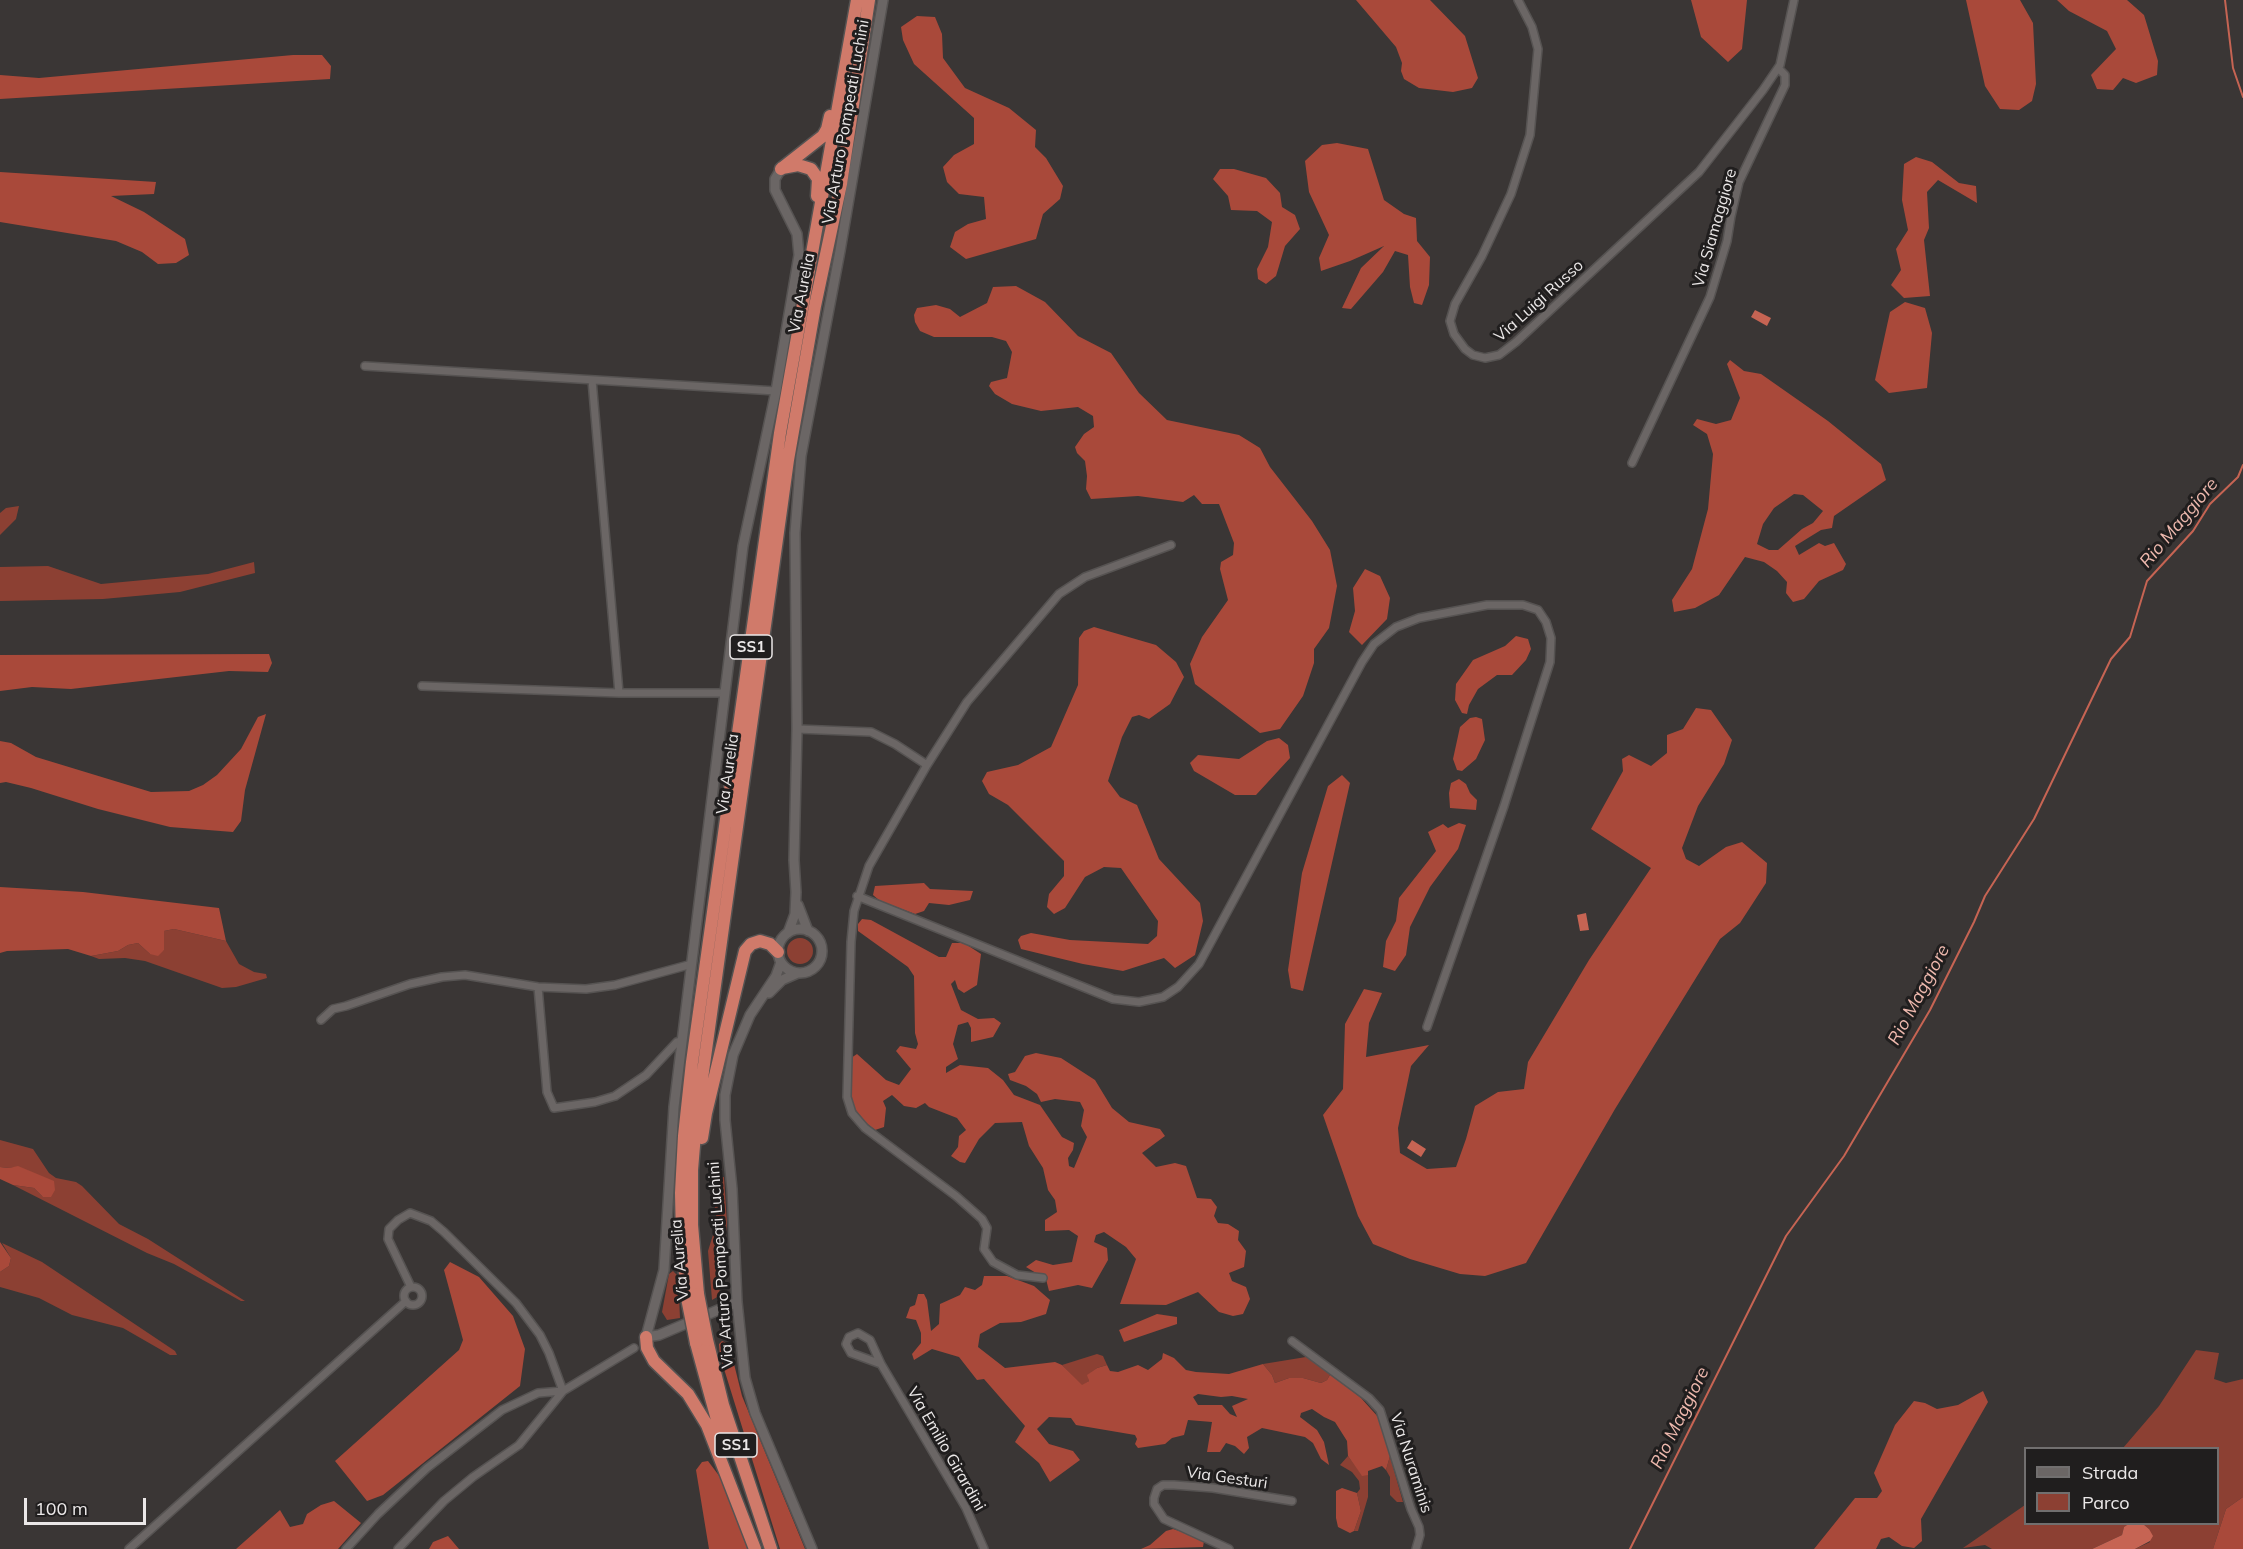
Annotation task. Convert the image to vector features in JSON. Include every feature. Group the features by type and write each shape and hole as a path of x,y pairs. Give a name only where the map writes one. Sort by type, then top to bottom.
{"highway":[{"name":"Via Aurelia","path":"757,1549 711,1404 682,1237 681,1193 684,1136 780,433 857,0"},
{"name":"Via Aurelia","path":"693,1296 692,1170 696,1122 788,459 815,306 841,184 869,0"},
{"path":"781,169 826,132 849,51"},
{"path":"781,169 801,165 811,169 817,176 819,186 812,232 813,253"},
{"path":"692,1226 706,1113 745,951 751,944 760,941 770,944 780,957"},
{"path":"646,1337 648,1352 654,1361 688,1394 707,1425 757,1549"},
{"name":"Via Aurelia","path":"701,1342 771,1549"}],"street":[{"name":"Via Arturo Pompeati Luchini","path":"788,933 795,914 796,892 794,860 797,729 795,533 801,456 840,251 883,0"},
{"name":"Via Luigi Russo","path":"1518,0 1530,23 1538,49 1533,116 1527,146 1511,194 1450,316 1454,334 1464,349 1473,355 1485,358 1495,356 1510,348 1682,189 1709,161 1778,68 1783,55 1794,0"},
{"name":"Via Siamaggiore","path":"1632,463 1710,297 1727,241 1739,182 1785,83 1784,73 1778,68"},
{"path":"737,1302 655,1336 646,1337 664,1270 670,1144 744,539 776,391 800,250 795,230 775,193 774,179 781,169"},
{"path":"365,366 776,391"},
{"path":"592,380 619,693"},
{"path":"1043,1278 1017,1275 993,1262 984,1250 987,1228 982,1219 956,1196 872,1134 852,1113 847,1097 851,932 857,896 869,866 927,765 967,702 1063,591 1085,578 1171,545"},
{"path":"857,896 1113,999 1139,1002 1163,996 1178,987 1199,964 1362,662 1374,644 1396,627 1419,618 1487,605 1523,605 1536,609 1546,622 1551,638 1550,662 1504,806 1427,1027"},
{"path":"422,686 619,693 724,693"},
{"path":"797,729 871,732 895,744 927,765"},
{"name":"Via Arturo Pompeati Luchini","path":"796,892 800,913 808,931"},
{"path":"801,929 808,931 819,940 822,953 817,966 805,972 791,971 780,957 781,942 788,933 801,929"},
{"name":"Via Arturo Pompeati Luchini","path":"780,957 776,976 740,1035 733,1054 725,1095 743,1369 749,1394 812,1549"},
{"path":"321,1020 333,1009 404,986 442,977 465,975 538,987 579,989 608,986 692,964"},
{"name":"Via Arturo Pompeati Luchini","path":"755,1008 782,980 798,973"},
{"path":"538,987 547,1092 554,1108 595,1102 615,1096 646,1075 677,1042 682,1041"},
{"path":"406,1301 416,1304 421,1298 419,1290 411,1287 388,1239 389,1229 398,1220 410,1214 430,1221 444,1232 516,1302 540,1335 563,1391"},
{"path":"406,1301 404,1293 411,1287"},
{"path":"129,1549 406,1301"},
{"name":"Via Emilio Girardini","path":"881,1364 853,1355 846,1344 849,1337 858,1333 869,1338 881,1364 966,1508 984,1549"},
{"name":"Via Nuraminis","path":"1292,1341 1369,1398 1380,1410 1411,1509 1419,1527 1420,1534 1416,1549"},
{"path":"398,1549 444,1501 473,1477 515,1448 563,1391 634,1348"},
{"path":"346,1549 378,1514 427,1468 507,1407 538,1393 563,1391"},
{"name":"Via Gesturi","path":"1229,1549 1164,1519 1154,1504 1158,1488 1168,1484 1204,1487 1292,1501"}],"green space":[{"path":"19,506 16,519 0,535 0,513 6,508"},
{"path":"254,562 255,573 180,592 103,599 0,601 0,567 48,566 101,584 208,574"},
{"path":"174,929 226,941 239,964 254,972 266,974 267,978 236,987 222,988 145,961 125,958 99,959 91,956 118,951 128,945 138,943 150,954 164,950 164,931"},
{"path":"800,938 809,942 813,951 809,960 800,964 791,960 787,951 791,942"},
{"path":"0,1140 33,1149 49,1173 56,1178 76,1182 82,1186 119,1224 148,1239 245,1301 13,1185 34,1188 43,1197 28,1171 18,1167 0,1167"},
{"path":"724,1177 727,1223 719,1296 712,1300 708,1251 717,1222 712,1187 716,1178"},
{"path":"2,1243 42,1262 175,1351 177,1355 170,1355 123,1328 72,1315 39,1298 0,1287 0,1272 9,1266 11,1258"},
{"path":"673,1271 678,1276 680,1318 667,1320 662,1312 669,1274"},
{"path":"2196,1350 2219,1353 2214,1379 2226,1383 2243,1379 2243,1497 2226,1509 2213,1549 2135,1549 2150,1542 2149,1529 2144,1525 2219,1525 2219,1447 2124,1447 2159,1406"},
{"path":"1097,1354 1103,1356 1107,1365 1097,1368 1088,1375 1089,1381 1082,1386 1062,1365"},
{"path":"1311,1358 1331,1373 1327,1380 1321,1383 1303,1378 1289,1378 1275,1383 1263,1364"},
{"path":"1348,1456 1362,1475 1368,1475 1368,1497 1358,1531 1354,1531 1361,1511 1357,1493 1360,1489 1359,1481 1352,1472 1340,1465"},
{"path":"1390,1456 1403,1502 1397,1502 1390,1495 1390,1477 1386,1470"},
{"path":"2024,1506 2024,1525 2131,1525 2124,1527 2122,1535 2092,1549 1992,1549 1985,1545 1963,1548"}],"shaded area":[{"path":"1356,0 1430,0 1465,36 1478,78 1472,88 1453,92 1419,88 1404,79 1401,71 1402,63 1396,47"},
{"path":"1691,0 1747,0 1742,49 1728,62 1701,37"},
{"path":"1966,0 2020,0 2033,23 2036,84 2032,101 2019,110 2000,109 1985,86"},
{"path":"2057,0 2127,0 2144,15 2158,61 2157,75 2136,83 2123,78 2113,90 2097,89 2091,75 2116,49 2107,31 2069,11"},
{"path":"917,16 935,17 942,34 943,58 965,88 1009,108 1036,130 1035,147 1046,158 1063,186 1060,199 1043,214 1036,239 966,259 950,247 955,232 968,224 986,219 984,197 959,194 947,182 943,167 954,155 974,144 974,118 914,64 903,40 901,27"},
{"path":"293,55 322,55 331,66 330,79 0,99 0,75 39,78"},
{"path":"1337,143 1368,149 1384,200 1404,214 1416,218 1417,241 1430,257 1429,285 1422,305 1414,303 1410,287 1408,255 1395,251 1383,272 1351,309 1342,308 1361,268 1384,246 1321,271 1319,258 1329,235 1309,192 1305,161 1322,145"},
{"path":"1916,157 1932,162 1959,183 1976,186 1977,203 1938,180 1927,192 1929,228 1924,240 1930,296 1904,298 1891,285 1901,270 1896,249 1908,230 1902,200 1904,164"},
{"path":"1220,169 1234,169 1266,178 1280,193 1282,207 1295,215 1300,229 1285,246 1276,276 1266,284 1258,279 1257,269 1268,247 1272,222 1257,211 1231,210 1228,196 1213,179"},
{"path":"0,172 156,182 154,194 111,196 144,212 185,239 189,255 176,263 158,264 142,252 116,241 0,222"},
{"path":"1016,286 1045,302 1078,336 1111,353 1139,393 1167,420 1239,435 1260,448 1270,467 1312,521 1330,550 1337,586 1329,628 1314,649 1314,663 1303,696 1280,729 1260,733 1195,684 1190,664 1202,637 1228,600 1220,569 1221,562 1233,555 1234,543 1219,504 1202,504 1194,495 1183,502 1138,496 1091,499 1086,489 1085,461 1077,453 1075,447 1084,434 1094,427 1093,416 1078,407 1041,411 1012,404 995,394 989,386 991,382 1007,378 1012,352 1006,341 992,337 934,337 920,331 915,322 914,315 917,308 936,305 950,309 960,317 987,303 993,287"},
{"path":"1905,302 1925,308 1932,333 1927,388 1889,393 1875,380 1890,312"},
{"path":"1755,310 1771,318 1767,326 1751,317"},
{"path":"1730,360 1744,371 1761,374 1828,421 1881,464 1886,480 1834,516 1832,528 1821,530 1795,546 1799,555 1819,543 1825,546 1834,543 1846,564 1843,570 1819,581 1804,599 1793,602 1786,593 1787,582 1777,571 1764,562 1745,557 1719,595 1695,608 1674,612 1672,600 1692,569 1708,509 1713,454 1707,434 1693,425 1697,419 1716,424 1731,420 1740,398 1727,364","holes":["1794,494 1803,495 1823,511 1813,523 1802,529 1778,550 1769,550 1757,544 1763,524 1774,508"]},
{"path":"1365,569 1380,576 1390,598 1387,619 1362,645 1349,632 1355,611 1353,588"},
{"path":"1094,627 1156,645 1176,662 1184,677 1170,704 1149,719 1139,715 1132,717 1122,737 1108,781 1120,797 1137,805 1159,859 1200,903 1203,921 1195,955 1175,968 1164,958 1123,971 1083,964 1021,949 1018,940 1021,936 1031,933 1070,940 1148,944 1157,936 1158,921 1121,868 1104,867 1085,877 1065,908 1054,914 1047,907 1049,894 1064,876 1064,861 1008,805 989,794 982,781 987,772 1018,765 1051,747 1078,685 1079,638 1084,631"},
{"path":"1516,636 1528,639 1531,649 1526,660 1512,675 1497,675 1478,689 1467,714 1462,713 1455,700 1456,684 1473,660 1505,646"},
{"path":"269,654 272,663 268,672 229,671 71,689 32,687 0,691 0,655"},
{"path":"1696,708 1711,710 1732,740 1724,764 1698,806 1682,848 1686,859 1699,866 1726,847 1742,842 1767,863 1766,883 1740,923 1720,939 1615,1109 1526,1263 1485,1276 1460,1274 1410,1259 1373,1244 1358,1216 1323,1115 1343,1089 1345,1024 1364,989 1382,993 1369,1023 1366,1057 1429,1045 1411,1066 1398,1128 1400,1153 1427,1169 1456,1167 1475,1106 1498,1092 1524,1089 1528,1062 1589,960 1651,868 1591,829 1623,771 1622,759 1629,755 1651,766 1667,753 1667,735 1683,729"},
{"path":"266,714 245,790 241,821 233,832 170,827 98,809 31,788 6,782 0,783 0,741 11,743 36,757 151,792 189,791 217,775 241,749 258,717"},
{"path":"1470,718 1482,719 1485,740 1476,759 1462,771 1457,770 1453,759 1460,727"},
{"path":"1279,738 1288,745 1290,758 1256,795 1235,795 1194,771 1190,763 1198,755 1239,759 1267,741"},
{"path":"1342,775 1350,783 1303,991 1291,988 1288,970 1302,873 1328,786"},
{"path":"1459,779 1466,784 1470,793 1477,800 1476,810 1450,808 1451,783"},
{"path":"1459,823 1466,825 1458,849 1430,887 1410,927 1406,955 1395,971 1383,967 1386,941 1396,921 1399,898 1436,851 1428,832 1443,824 1448,828"},
{"path":"924,883 930,889 973,891 970,900 949,905 929,903 924,911 915,914 880,901 873,895 875,886"},
{"path":"0,887 83,892 219,908 226,941 174,929 164,931 164,950 158,956 150,954 138,943 128,945 118,951 91,956 68,949 0,953"},
{"path":"1586,913 1589,930 1580,931 1577,915"},
{"path":"862,919 871,920 939,957 946,957 952,943 964,943 981,954 977,985 964,993 958,989 955,980 951,984 961,1010 978,1019 994,1018 1001,1023 993,1037 971,1042 971,1028 968,1022 958,1025 953,1044 958,1059 946,1067 946,1073 960,1065 988,1068 1003,1080 1014,1095 1040,1105 1062,1137 1074,1143 1068,1158 1069,1166 1074,1168 1087,1137 1081,1126 1084,1110 1080,1102 1055,1099 1041,1102 1037,1094 1026,1086 1010,1080 1008,1074 1015,1072 1025,1056 1036,1053 1061,1058 1095,1080 1112,1108 1129,1122 1160,1129 1165,1136 1142,1153 1156,1167 1175,1163 1186,1166 1197,1198 1211,1199 1217,1207 1214,1216 1218,1223 1228,1224 1239,1231 1238,1240 1246,1251 1244,1267 1229,1273 1232,1281 1246,1287 1250,1299 1243,1314 1233,1316 1219,1312 1198,1292 1166,1305 1120,1304 1136,1259 1126,1247 1104,1232 1096,1235 1094,1242 1107,1248 1108,1260 1092,1288 1078,1285 1049,1291 1046,1279 1026,1267 1036,1260 1053,1265 1072,1262 1078,1236 1069,1230 1045,1231 1045,1220 1057,1212 1055,1200 1048,1190 1043,1168 1029,1146 1022,1122 995,1123 979,1139 965,1163 951,1156 958,1147 959,1136 966,1130 957,1118 929,1107 925,1103 916,1108 904,1106 892,1095 883,1101 886,1108 884,1127 875,1130 865,1122 852,1105 851,1058 857,1054 886,1080 899,1085 911,1069 896,1051 900,1046 916,1049 918,1044 915,1033 914,976 908,967 858,931 858,924"},
{"path":"1412,1140 1426,1149 1421,1157 1407,1148"},
{"path":"18,1166 54,1181 55,1190 51,1197 43,1197 34,1188 13,1185 0,1179 0,1167"},
{"path":"0,1242 11,1258 9,1266 0,1272"},
{"path":"450,1262 479,1277 513,1316 525,1349 520,1386 383,1495 367,1501 335,1461 459,1350 463,1340 444,1270"},
{"path":"984,1276 1007,1276 1034,1286 1050,1300 1046,1314 1021,1322 1000,1323 980,1334 978,1347 1005,1368 1055,1362 1062,1365 1082,1385 1089,1381 1087,1375 1107,1365 1110,1371 1118,1372 1138,1365 1148,1370 1162,1359 1163,1353 1174,1358 1186,1370 1196,1372 1229,1374 1263,1364 1275,1383 1289,1378 1303,1378 1321,1383 1327,1380 1331,1373 1361,1398 1379,1418 1390,1456 1386,1470 1382,1466 1362,1476 1348,1456 1347,1441 1335,1422 1312,1409 1301,1413 1300,1417 1317,1430 1324,1442 1329,1465 1321,1459 1313,1443 1305,1437 1262,1428 1247,1437 1249,1448 1244,1454 1235,1446 1226,1443 1220,1452 1207,1452 1212,1422 1188,1420 1184,1435 1172,1438 1165,1444 1138,1448 1135,1444 1137,1439 1135,1435 1076,1425 1071,1418 1049,1417 1037,1429 1049,1444 1073,1451 1080,1460 1050,1482 1039,1463 1015,1442 1025,1426 984,1379 977,1380 959,1357 932,1349 914,1360 912,1354 921,1343 921,1333 916,1320 906,1318 910,1307 915,1305 918,1294 924,1294 927,1300 931,1331 939,1324 940,1304 960,1295 965,1287 975,1290 982,1285","holes":["1198,1394 1232,1396 1248,1399 1232,1406 1237,1417 1230,1414 1222,1405 1198,1405 1193,1397"]},
{"path":"1157,1314 1177,1317 1177,1324 1124,1342 1119,1330"},
{"path":"722,1341 729,1344 742,1396 805,1549 780,1549 720,1356 719,1344"},
{"path":"1983,1391 1988,1402 1921,1519 1922,1541 1914,1548 1902,1546 1889,1537 1881,1539 1876,1549 1814,1549 1855,1498 1877,1498 1882,1491 1874,1473 1895,1425 1914,1401 1937,1409 1958,1405"},
{"path":"708,1461 723,1481 748,1549 709,1549 696,1470 702,1462"},
{"path":"1342,1488 1357,1493 1361,1511 1354,1531 1350,1533 1338,1527 1336,1518 1336,1491"},
{"path":"2243,1497 2243,1549 2213,1549 2226,1509"},
{"path":"334,1501 361,1523 338,1549 236,1549 280,1510 290,1527 303,1524 307,1514 321,1505"},
{"path":"2144,1525 2153,1536 2150,1541 2135,1549 2092,1549 2122,1535 2124,1527"},
{"path":"1173,1529 1199,1537 1204,1541 1203,1547 1141,1549 1150,1545 1166,1531"},
{"path":"448,1536 459,1549 429,1549 433,1542"}],"waterway":[{"path":"2225,0 2233,68 2243,97"},
{"name":"Rio Maggiore","path":"1630,1549 1786,1236 1844,1156 1930,1010 1985,896 2034,819 2111,659 2130,637 2147,581 2193,531 2210,504 2238,477 2243,465"}]}
